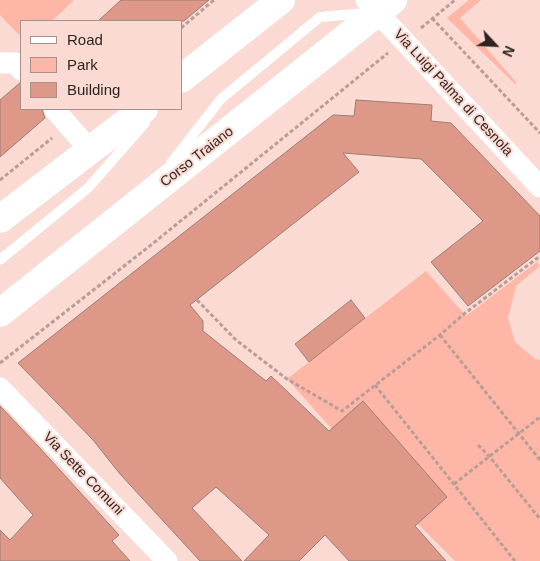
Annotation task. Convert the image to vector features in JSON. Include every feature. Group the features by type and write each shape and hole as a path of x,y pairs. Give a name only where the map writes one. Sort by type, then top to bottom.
{"main road":[{"path":"183,78 281,0"},
{"name":"Corso Traiano","path":"0,313 143,199 379,4"},
{"path":"0,219 143,110"}],"street":[{"name":"Via Luigi Palma di Cesnola","path":"379,4 540,187"},
{"path":"0,63 15,63 20,69"},
{"path":"55,110 91,151"},
{"name":"Via Sette Comuni","path":"0,388 167,561"}],"lane":[{"path":"0,260 88,188 156,110"}],"path":[{"path":"182,27 214,0"},
{"path":"455,0 432,18 540,133"},
{"path":"0,363 151,245 389,53"},
{"path":"0,180 68,126"},
{"path":"197,300 236,340 287,379 342,411 540,256"},
{"path":"440,335 540,460"},
{"path":"375,385 515,561"},
{"path":"454,484 540,417"},
{"path":"478,445 540,519"}],"green space":[{"path":"0,0 74,0 53,20 20,20 20,36 0,15"},
{"path":"469,0 481,0 460,18 516,82 516,85 447,18"},
{"path":"537,262 540,266 516,286 508,318 515,342 535,359 540,360 540,561 455,561 411,517 287,379 426,271 466,316"}],"building":[{"path":"121,0 209,0 184,21 99,20"},
{"path":"20,83 20,110 42,110 45,118 0,157 0,100"},
{"path":"356,100 432,105 431,121 451,123 540,216 540,251 468,306 431,262 483,221 421,159 343,153 359,172 190,305 203,321 203,331 266,381 271,376 329,431 363,401 447,497 415,526 446,561 349,561 325,535 299,561 244,561 269,535 216,487 192,508 242,561 200,561 120,474 93,440 18,363 333,115 354,116"},
{"path":"351,300 365,318 309,362 295,344"},
{"path":"0,406 119,535 112,541 130,561 0,561 0,530 10,540 33,515 0,478"}]}
